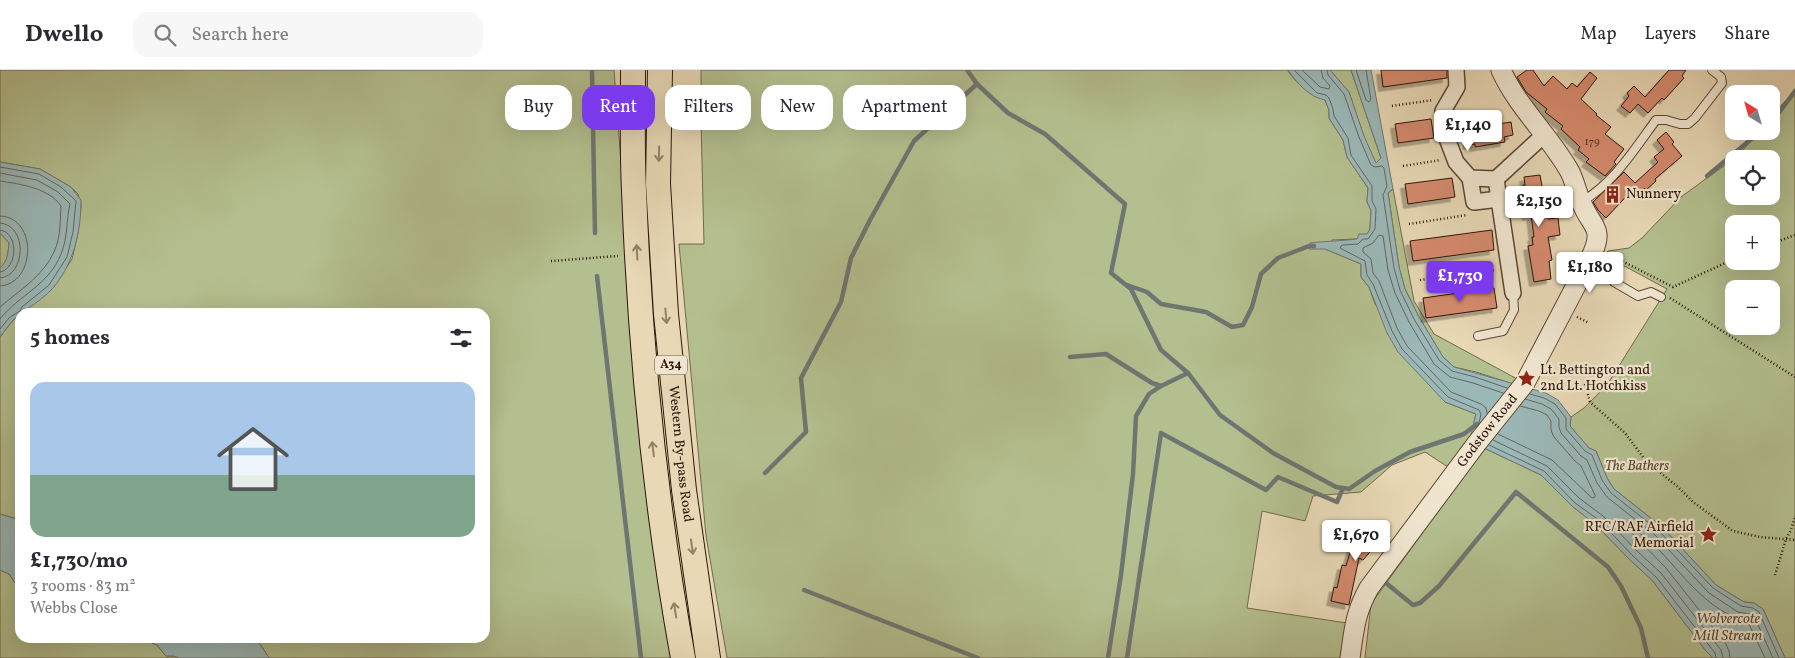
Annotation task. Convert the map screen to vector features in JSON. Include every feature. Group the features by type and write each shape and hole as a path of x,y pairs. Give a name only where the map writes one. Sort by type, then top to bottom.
{"highway":[{"name":"Western By-pass Road","path":"633,70 634,190 637,255 650,423 660,511 682,658"},
{"name":"Western By-pass Road","path":"660,70 658,184 666,314 684,490 708,658"}],"street":[{"path":"1456,70 1457,87 1443,111 1443,128 1456,162 1470,178 1474,202 1499,204"},
{"name":"Godstow Road","path":"1350,658 1359,605 1369,588 1477,443 1525,383 1592,254 1598,236 1595,225 1581,202 1569,171 1545,134 1520,104 1501,70"},
{"path":"1470,178 1496,179 1545,134"},
{"path":"1496,179 1514,293"}],"lane":[{"path":"1581,202 1590,197 1611,179 1656,120 1688,124 1695,118 1722,83 1722,77 1712,70"},
{"path":"1592,254 1599,260 1614,282 1638,296 1651,292 1661,297"},
{"path":"1478,336 1503,330 1514,310 1514,293"}],"path":[{"path":"1392,106 1450,98"},
{"path":"1403,166 1454,157"},
{"path":"1409,224 1499,204"},
{"path":"1780,241 1795,235"},
{"path":"1592,254 1606,253 1673,287"},
{"path":"551,261 637,255"},
{"path":"1673,287 1725,263"},
{"path":"1420,280 1509,268"},
{"path":"1672,298 1673,287"},
{"path":"1661,297 1672,298 1795,376"},
{"path":"1585,384 1590,402 1625,433 1646,462 1678,487 1693,502 1733,531 1760,537 1795,540"},
{"path":"1775,575 1795,517"}],"green space":[{"path":"0,70 614,70 615,85 582,85 582,130 618,130 638,390 673,658 269,658 259,643 490,643 490,308 28,308 53,288 72,259 78,233 81,205 78,194 71,187 40,169 0,162"},
{"path":"701,70 1287,70 1295,80 1325,100 1329,110 1329,118 1343,140 1347,157 1368,188 1367,202 1371,210 1370,229 1367,235 1357,239 1332,240 1325,249 1361,264 1361,277 1369,287 1375,304 1445,402 1476,414 1471,435 1448,467 1425,452 1392,465 1361,492 1313,496 1305,521 1262,511 1247,608 1347,623 1340,658 727,658 706,536 679,244 704,244 701,130 751,130 751,85 701,85"},
{"path":"1330,70 1351,70 1381,158 1376,164 1364,137 1349,92"},
{"name":"The Bathers","path":"1795,92 1795,658 1785,658 1763,609 1754,603 1744,602 1716,585 1662,527 1614,489 1607,478 1596,451 1589,448 1570,426 1571,417 1584,408 1607,385 1667,289 1604,255 1608,251 1629,248 1642,238 1681,197 1725,165 1725,205 1780,205 1780,150 1743,150 1751,140 1780,140 1780,106"},
{"path":"1393,189 1414,301 1434,334 1519,380 1516,385 1454,367 1443,357 1405,289 1399,267 1388,193"},
{"path":"0,233 9,243 6,260 0,268"},
{"path":"15,319 15,518 0,514 0,337"},
{"path":"1484,448 1541,475 1572,506 1595,524 1652,580 1713,658 1365,658 1371,604"},
{"path":"0,570 9,574 15,583 15,643 152,643 157,645 166,656 179,658 0,658"}],"water":[{"name":"Wolvercote Mill Stream","path":"1288,70 1330,70 1349,92 1364,136 1376,163 1381,158 1351,70 1371,70 1393,189 1388,193 1399,267 1405,289 1443,357 1454,367 1546,393 1558,400 1571,417 1570,426 1589,448 1596,451 1607,478 1614,489 1662,527 1716,585 1744,602 1754,603 1763,609 1785,658 1713,658 1652,580 1595,524 1572,506 1541,475 1484,448 1471,435 1476,414 1445,402 1398,352 1387,333 1369,287 1361,277 1361,264 1325,249 1309,249 1310,243 1357,239 1359,234 1367,234 1370,229 1371,210 1367,202 1368,188 1347,157 1343,140 1329,118 1329,110 1325,100 1309,93"},
{"path":"0,162 40,169 71,187 81,200 78,235 66,268 53,288 43,298 29,308 15,308 15,319 0,337 0,268 6,260 9,243 0,233"},
{"path":"0,514 15,518 15,583 9,574 0,570"},
{"path":"152,643 259,643 269,658 179,658 166,656 157,645"}],"building":[{"path":"1381,70 1447,70 1447,78 1383,87"},
{"path":"1527,70 1533,70 1544,86 1553,76 1567,89 1572,83 1577,87 1590,72 1597,78 1581,99 1611,127 1605,134 1624,149 1614,162 1616,164 1605,176 1586,162 1589,159 1578,150 1580,147 1561,129 1563,126 1545,112 1547,109 1526,92 1517,77"},
{"path":"1669,70 1686,70 1682,76 1684,78 1664,100 1662,98 1648,113 1638,104 1630,113 1621,106 1629,96 1627,93 1634,86 1645,97"},
{"path":"1431,119 1434,138 1398,143 1395,124"},
{"path":"1511,122 1513,135 1504,137 1505,142 1475,147 1475,144 1468,145 1465,129"},
{"path":"1666,132 1674,142 1672,144 1682,156 1655,179 1656,181 1646,190 1644,188 1638,193 1634,188 1606,218 1593,202 1624,172 1635,183 1658,162 1654,157 1664,149 1657,140"},
{"path":"1540,175 1548,219 1558,218 1560,235 1548,237 1552,260 1549,261 1551,279 1534,282 1528,246 1533,245 1532,237 1534,237 1531,215 1527,216 1523,185 1525,185 1524,177"},
{"path":"1452,178 1455,197 1408,204 1405,184"},
{"path":"1492,230 1494,250 1413,261 1410,241"},
{"path":"1494,288 1497,308 1426,318 1423,298"},
{"path":"1376,521 1388,531 1363,560 1359,558 1349,605 1331,601 1334,587 1337,588 1342,565 1346,566 1356,532 1365,535"}],"waterway":[{"path":"592,70 595,233"},
{"path":"967,70 977,84"},
{"path":"765,473 806,432 801,378 841,302 851,258 870,220 914,141 977,84 1008,113 1045,134 1125,204 1111,273 1131,289 1161,350 1188,373 1220,415 1273,453 1336,487 1349,489 1375,471 1410,452 1464,434 1477,424"},
{"path":"1780,111 1795,91"},
{"path":"1707,176 1750,140"},
{"path":"1127,285 1147,292 1161,304 1206,312 1232,327 1243,325 1252,307 1261,274 1278,258 1309,246 1314,246"},
{"path":"597,276 641,658"},
{"path":"1070,357 1106,354 1152,383 1161,386 1188,373"},
{"path":"1108,658 1121,575 1133,474 1136,416 1149,394 1161,386"},
{"path":"1127,658 1161,433 1266,490 1278,477 1337,502 1343,488"},
{"path":"1386,583 1413,605 1420,603 1439,586 1516,492 1608,567 1621,586 1641,628 1648,658"},
{"path":"804,590 978,658"}],"place":[{"name":"Nunnery","path":"1612,194"},
{"name":"Lt. Bettington and 2nd Lt. Hotchkiss","path":"1526,378"},
{"name":"RFC/RAF Airfield Memorial","path":"1708,535"}]}
